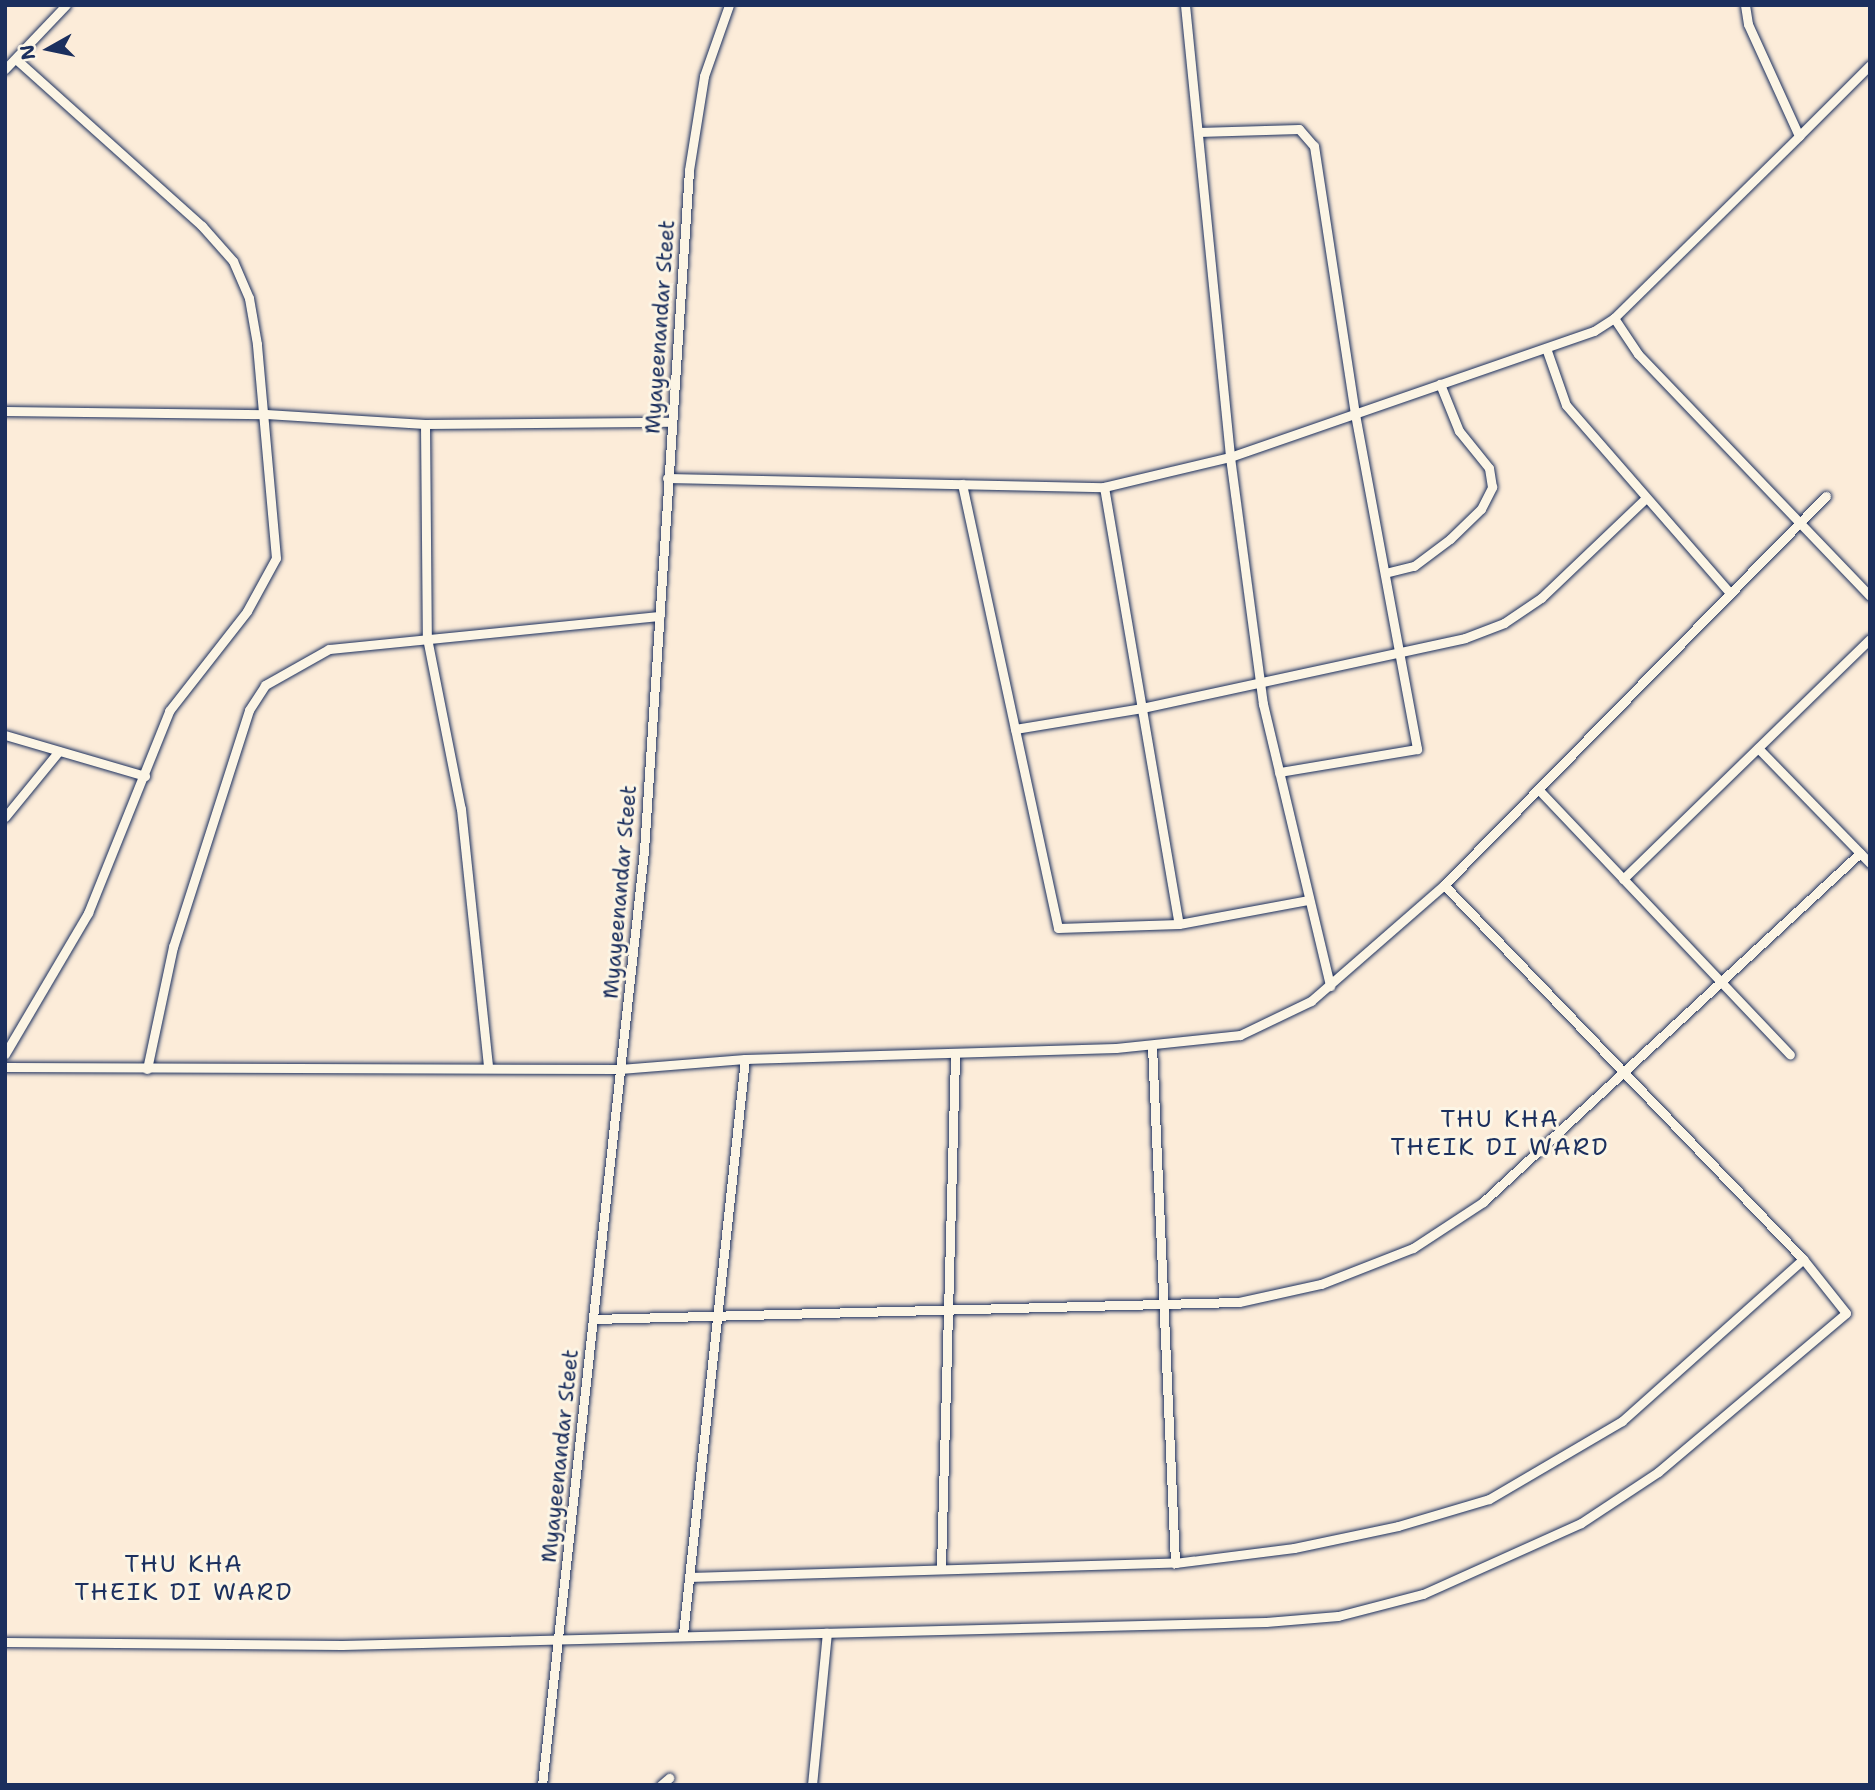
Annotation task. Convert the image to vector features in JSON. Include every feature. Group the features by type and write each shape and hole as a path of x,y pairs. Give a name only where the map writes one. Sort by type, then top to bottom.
{"street":[{"path":"5,69 66,5"},
{"name":"Myayeenandar Steet","path":"541,1785 644,849 689,170 704,76 729,5"},
{"path":"1185,5 1230,457 1259,681 1330,986"},
{"path":"1745,5 1799,136"},
{"path":"5,1054 88,913 169,711 247,611 276,558 266,414 249,298 233,261 202,226 16,59"},
{"path":"667,478 1104,487 1230,457 1546,348 1614,318 1870,65"},
{"path":"1198,132 1299,129 1308,134 1317,161 1355,414 1417,749 1279,772"},
{"path":"1614,318 1639,354 1870,596"},
{"path":"1546,348 1566,405 1644,500 1730,593"},
{"path":"1385,573 1414,566 1450,539 1481,509 1492,487 1489,468 1459,431 1440,384"},
{"path":"5,411 266,414 425,424 671,422"},
{"path":"425,424 427,638 455,769 488,1067"},
{"path":"962,484 1058,928 1179,924 1310,900"},
{"path":"1104,487 1179,924"},
{"path":"5,1067 620,1069 745,1059 955,1055 1152,1046 1240,1035 1276,1022 1330,986 1444,885 1826,496"},
{"path":"1015,729 1142,708 1399,653 1504,623 1541,598 1644,500"},
{"path":"147,1069 173,947 249,710 265,685 329,649 659,616"},
{"path":"1623,879 1870,639"},
{"path":"5,735 145,776"},
{"path":"1758,748 1870,863"},
{"path":"5,817 59,751"},
{"path":"1538,789 1790,1055"},
{"path":"593,1319 1163,1306 1239,1302 1321,1284 1413,1248 1483,1202 1626,1074 1860,853"},
{"path":"5,1642 342,1645 683,1634 1266,1622 1338,1616 1423,1594 1592,1516 1658,1472 1846,1313 1803,1259 1444,885"},
{"path":"1152,1046 1175,1563"},
{"path":"941,1567 955,1055"},
{"path":"683,1634 745,1059"},
{"path":"689,1577 941,1567 1175,1563 1307,1545 1489,1499 1622,1421 1803,1259"},
{"path":"812,1785 827,1633"}],"district":[{"name":"THU KHA THEIK DI WARD","path":"1500,1134"},
{"name":"THU KHA THEIK DI WARD","path":"184,1579"}]}
